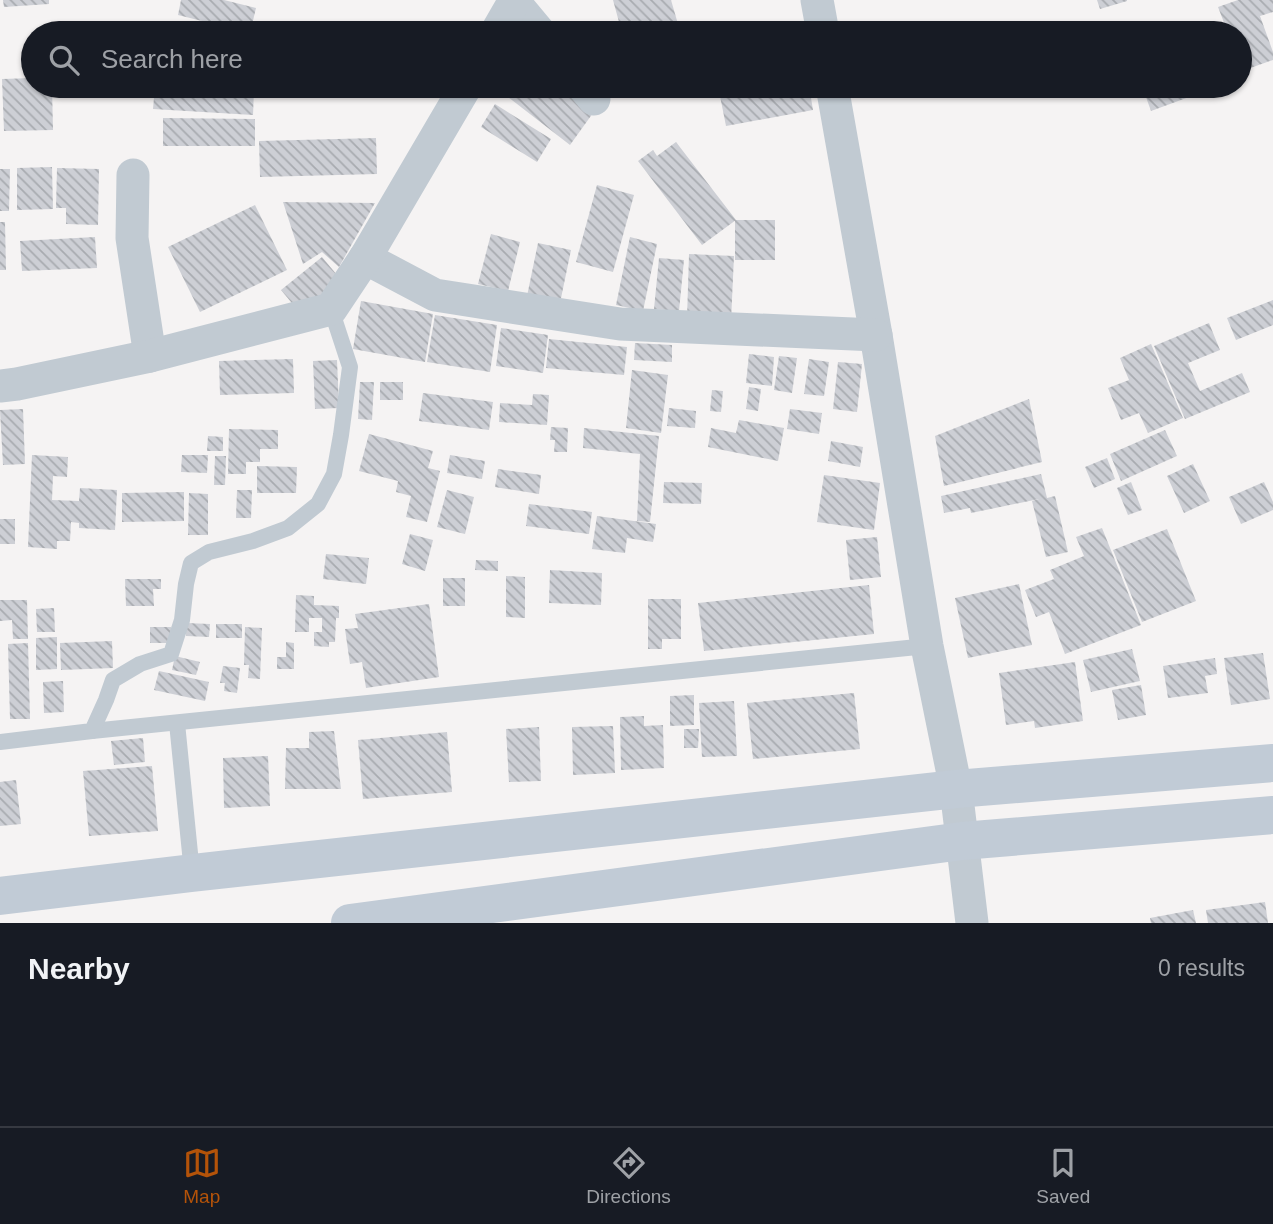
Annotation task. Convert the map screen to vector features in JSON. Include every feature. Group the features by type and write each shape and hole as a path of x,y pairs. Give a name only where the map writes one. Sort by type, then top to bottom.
{"main road":[{"path":"0,896 956,789 1273,763"},
{"path":"350,923 962,841 1273,815"}],"street":[{"path":"817,0 821,21"},
{"path":"503,21 515,1 531,21"},
{"path":"0,386 150,356 331,309 365,258 459,98"},
{"path":"834,98 927,646 956,789 972,923"},
{"path":"133,175 132,238 150,356"},
{"path":"365,258 435,295 620,324 876,335"}],"lane":[{"path":"92,732 113,680 140,664 171,654 182,620 191,563 209,552 253,541 288,528 318,504 334,474 350,367 331,309"},
{"path":"0,743 927,646"},
{"path":"177,723 191,873"}],"building":[{"path":"3,0 49,0 49,4 4,7"},
{"path":"181,0 224,0 256,8 253,21 202,21 178,15"},
{"path":"613,0 671,0 677,21 619,21"},
{"path":"1097,0 1127,0 1127,1 1100,9"},
{"path":"1238,0 1273,0 1273,12 1260,16 1273,52 1273,60 1252,67 1252,21 1223,21 1218,7"},
{"path":"21,78 21,98 52,98 53,130 4,131 2,79"},
{"path":"154,98 254,98 253,115 153,109"},
{"path":"509,98 581,98 593,113 570,145"},
{"path":"720,98 811,98 813,110 726,126"},
{"path":"1146,98 1186,98 1151,111"},
{"path":"495,104 551,139 537,162 481,127"},
{"path":"163,118 255,119 255,146 163,146"},
{"path":"376,138 377,174 260,177 259,141"},
{"path":"676,142 736,220 702,245 638,161 653,150 657,156"},
{"path":"52,167 53,209 17,210 17,168"},
{"path":"57,168 99,169 98,225 66,224 66,208 56,208"},
{"path":"0,169 10,169 9,211 0,211"},
{"path":"597,185 634,195 613,272 576,262"},
{"path":"283,202 375,203 339,267 322,252 303,264"},
{"path":"255,205 287,270 200,312 168,247"},
{"path":"735,220 775,220 775,260 735,260"},
{"path":"0,222 5,222 6,270 0,270"},
{"path":"491,234 520,242 508,291 478,284"},
{"path":"95,237 97,268 22,271 20,241"},
{"path":"630,237 657,244 643,311 616,305"},
{"path":"538,243 571,250 560,303 527,296"},
{"path":"689,254 734,256 731,321 687,319"},
{"path":"322,257 342,281 301,314 281,290"},
{"path":"659,258 684,260 679,311 654,309"},
{"path":"1273,300 1273,325 1236,340 1227,318"},
{"path":"361,301 433,314 425,362 353,349"},
{"path":"435,315 497,325 490,372 427,362"},
{"path":"1209,323 1220,350 1188,363 1200,391 1242,373 1250,392 1185,419 1154,346"},
{"path":"501,328 548,335 543,373 496,366"},
{"path":"549,339 627,347 624,375 546,368"},
{"path":"635,343 672,345 672,362 634,360"},
{"path":"1151,344 1183,418 1148,433 1139,413 1121,420 1108,388 1129,380 1120,358"},
{"path":"749,354 774,357 772,386 746,383"},
{"path":"779,356 797,358 792,393 774,390"},
{"path":"293,359 294,393 220,395 219,361"},
{"path":"809,359 829,362 824,396 804,394"},
{"path":"337,360 339,408 315,409 313,361"},
{"path":"838,362 862,364 857,412 833,409"},
{"path":"632,370 668,375 661,433 626,428"},
{"path":"360,382 374,382 372,420 358,419"},
{"path":"380,382 403,382 403,400 380,400"},
{"path":"749,387 761,389 758,411 746,409"},
{"path":"712,390 723,391 721,412 710,411"},
{"path":"423,393 493,402 489,430 419,421"},
{"path":"533,394 549,395 547,425 499,422 500,403 532,405"},
{"path":"1029,399 1042,462 944,486 935,436"},
{"path":"669,408 696,411 695,428 667,426"},
{"path":"23,409 25,464 3,465 0,410"},
{"path":"790,409 822,413 819,434 787,429"},
{"path":"739,420 784,428 778,461 708,447 711,428 736,433"},
{"path":"551,427 568,428 567,452 554,452 555,440 550,440"},
{"path":"584,428 659,436 650,522 637,521 640,454 583,448"},
{"path":"229,429 278,430 278,449 260,449 260,462 246,462 246,474 228,474"},
{"path":"1165,430 1177,456 1121,481 1110,454"},
{"path":"369,434 433,451 428,468 440,471 427,522 406,517 411,496 396,492 398,481 359,471"},
{"path":"208,436 223,437 223,451 207,451"},
{"path":"831,441 863,447 860,467 828,461"},
{"path":"32,455 68,457 67,477 53,476 52,500 79,501 80,488 117,490 115,530 79,528 79,523 71,522 70,541 57,541 57,549 28,547"},
{"path":"182,455 208,455 207,473 181,472"},
{"path":"450,455 485,461 482,479 447,473"},
{"path":"215,456 226,456 225,485 214,485"},
{"path":"1107,458 1115,479 1094,488 1085,467"},
{"path":"1193,464 1210,501 1184,513 1167,476"},
{"path":"257,466 297,467 296,493 257,493"},
{"path":"498,469 541,475 539,494 495,487"},
{"path":"1041,474 1047,498 1055,496 1068,552 1046,557 1032,501 1039,499 971,513 970,508 944,513 941,496"},
{"path":"824,475 880,483 874,530 817,522"},
{"path":"664,482 702,483 701,504 663,503"},
{"path":"1131,482 1142,510 1128,515 1117,488"},
{"path":"1264,482 1273,502 1273,510 1241,524 1229,497"},
{"path":"237,490 252,490 251,518 236,518"},
{"path":"447,490 474,497 465,534 437,527"},
{"path":"184,492 184,521 122,522 122,493"},
{"path":"189,493 208,494 208,535 188,535"},
{"path":"529,504 592,512 589,534 526,526"},
{"path":"597,516 656,524 653,542 627,538 625,553 592,549"},
{"path":"0,519 15,519 15,544 0,544"},
{"path":"1102,528 1141,625 1065,654 1049,612 1036,617 1025,590 1054,579 1050,570 1084,556 1076,537"},
{"path":"1167,529 1196,601 1142,622 1113,550"},
{"path":"410,534 433,540 425,571 402,564"},
{"path":"877,537 881,577 850,580 846,540"},
{"path":"326,554 369,558 366,584 323,579"},
{"path":"476,560 498,561 498,571 475,570"},
{"path":"550,570 602,573 601,605 549,603"},
{"path":"506,576 525,577 525,618 506,617"},
{"path":"443,578 465,578 465,606 443,606"},
{"path":"125,579 161,579 161,589 153,589 154,606 126,606"},
{"path":"1019,584 1032,645 968,658 955,598"},
{"path":"869,585 874,634 704,651 698,603"},
{"path":"296,595 314,596 314,605 339,606 335,642 329,642 329,647 314,646 314,632 322,632 322,618 309,618 309,632 295,632"},
{"path":"648,599 681,599 681,639 662,639 662,649 648,649"},
{"path":"0,600 27,600 28,639 13,639 12,620 0,621"},
{"path":"429,604 439,677 366,688 362,662 350,664 345,629 358,628 355,614"},
{"path":"54,608 55,632 37,632 36,609"},
{"path":"186,623 210,624 209,637 186,636"},
{"path":"216,624 242,624 242,638 216,638"},
{"path":"150,627 171,627 171,643 150,643"},
{"path":"245,627 262,628 260,679 248,678 249,665 244,665"},
{"path":"57,637 57,669 36,670 36,638"},
{"path":"112,641 113,668 61,670 60,643"},
{"path":"286,642 294,643 294,669 277,669 277,657 286,657"},
{"path":"28,643 30,719 10,719 8,644"},
{"path":"1132,649 1140,681 1091,692 1083,660"},
{"path":"1263,653 1270,699 1231,705 1224,658"},
{"path":"175,656 200,662 196,675 172,670"},
{"path":"1215,658 1217,674 1205,676 1208,693 1168,698 1163,666"},
{"path":"1075,662 1083,721 1035,728 1034,721 1006,725 999,673"},
{"path":"223,666 240,668 237,693 224,691 225,683 220,683"},
{"path":"159,671 209,682 205,701 154,690"},
{"path":"63,681 64,712 44,713 43,682"},
{"path":"1141,685 1146,715 1118,720 1112,690"},
{"path":"854,693 860,749 753,759 747,703"},
{"path":"694,695 694,725 670,726 670,696"},
{"path":"734,701 737,756 702,757 699,703"},
{"path":"644,716 644,726 663,725 664,768 621,770 620,717"},
{"path":"613,726 615,773 573,775 572,727"},
{"path":"539,727 541,781 509,782 506,729"},
{"path":"684,729 699,729 698,748 684,748"},
{"path":"334,731 341,789 285,789 286,748 309,748 309,732"},
{"path":"447,732 452,792 363,799 358,740"},
{"path":"143,738 145,762 114,765 111,741"},
{"path":"268,756 270,806 224,808 223,758"},
{"path":"152,766 158,831 89,836 83,771"},
{"path":"16,780 21,824 0,826 0,782"},
{"path":"1265,902 1268,923 1208,923 1206,910"},
{"path":"1193,910 1196,923 1151,923 1150,918"}]}
